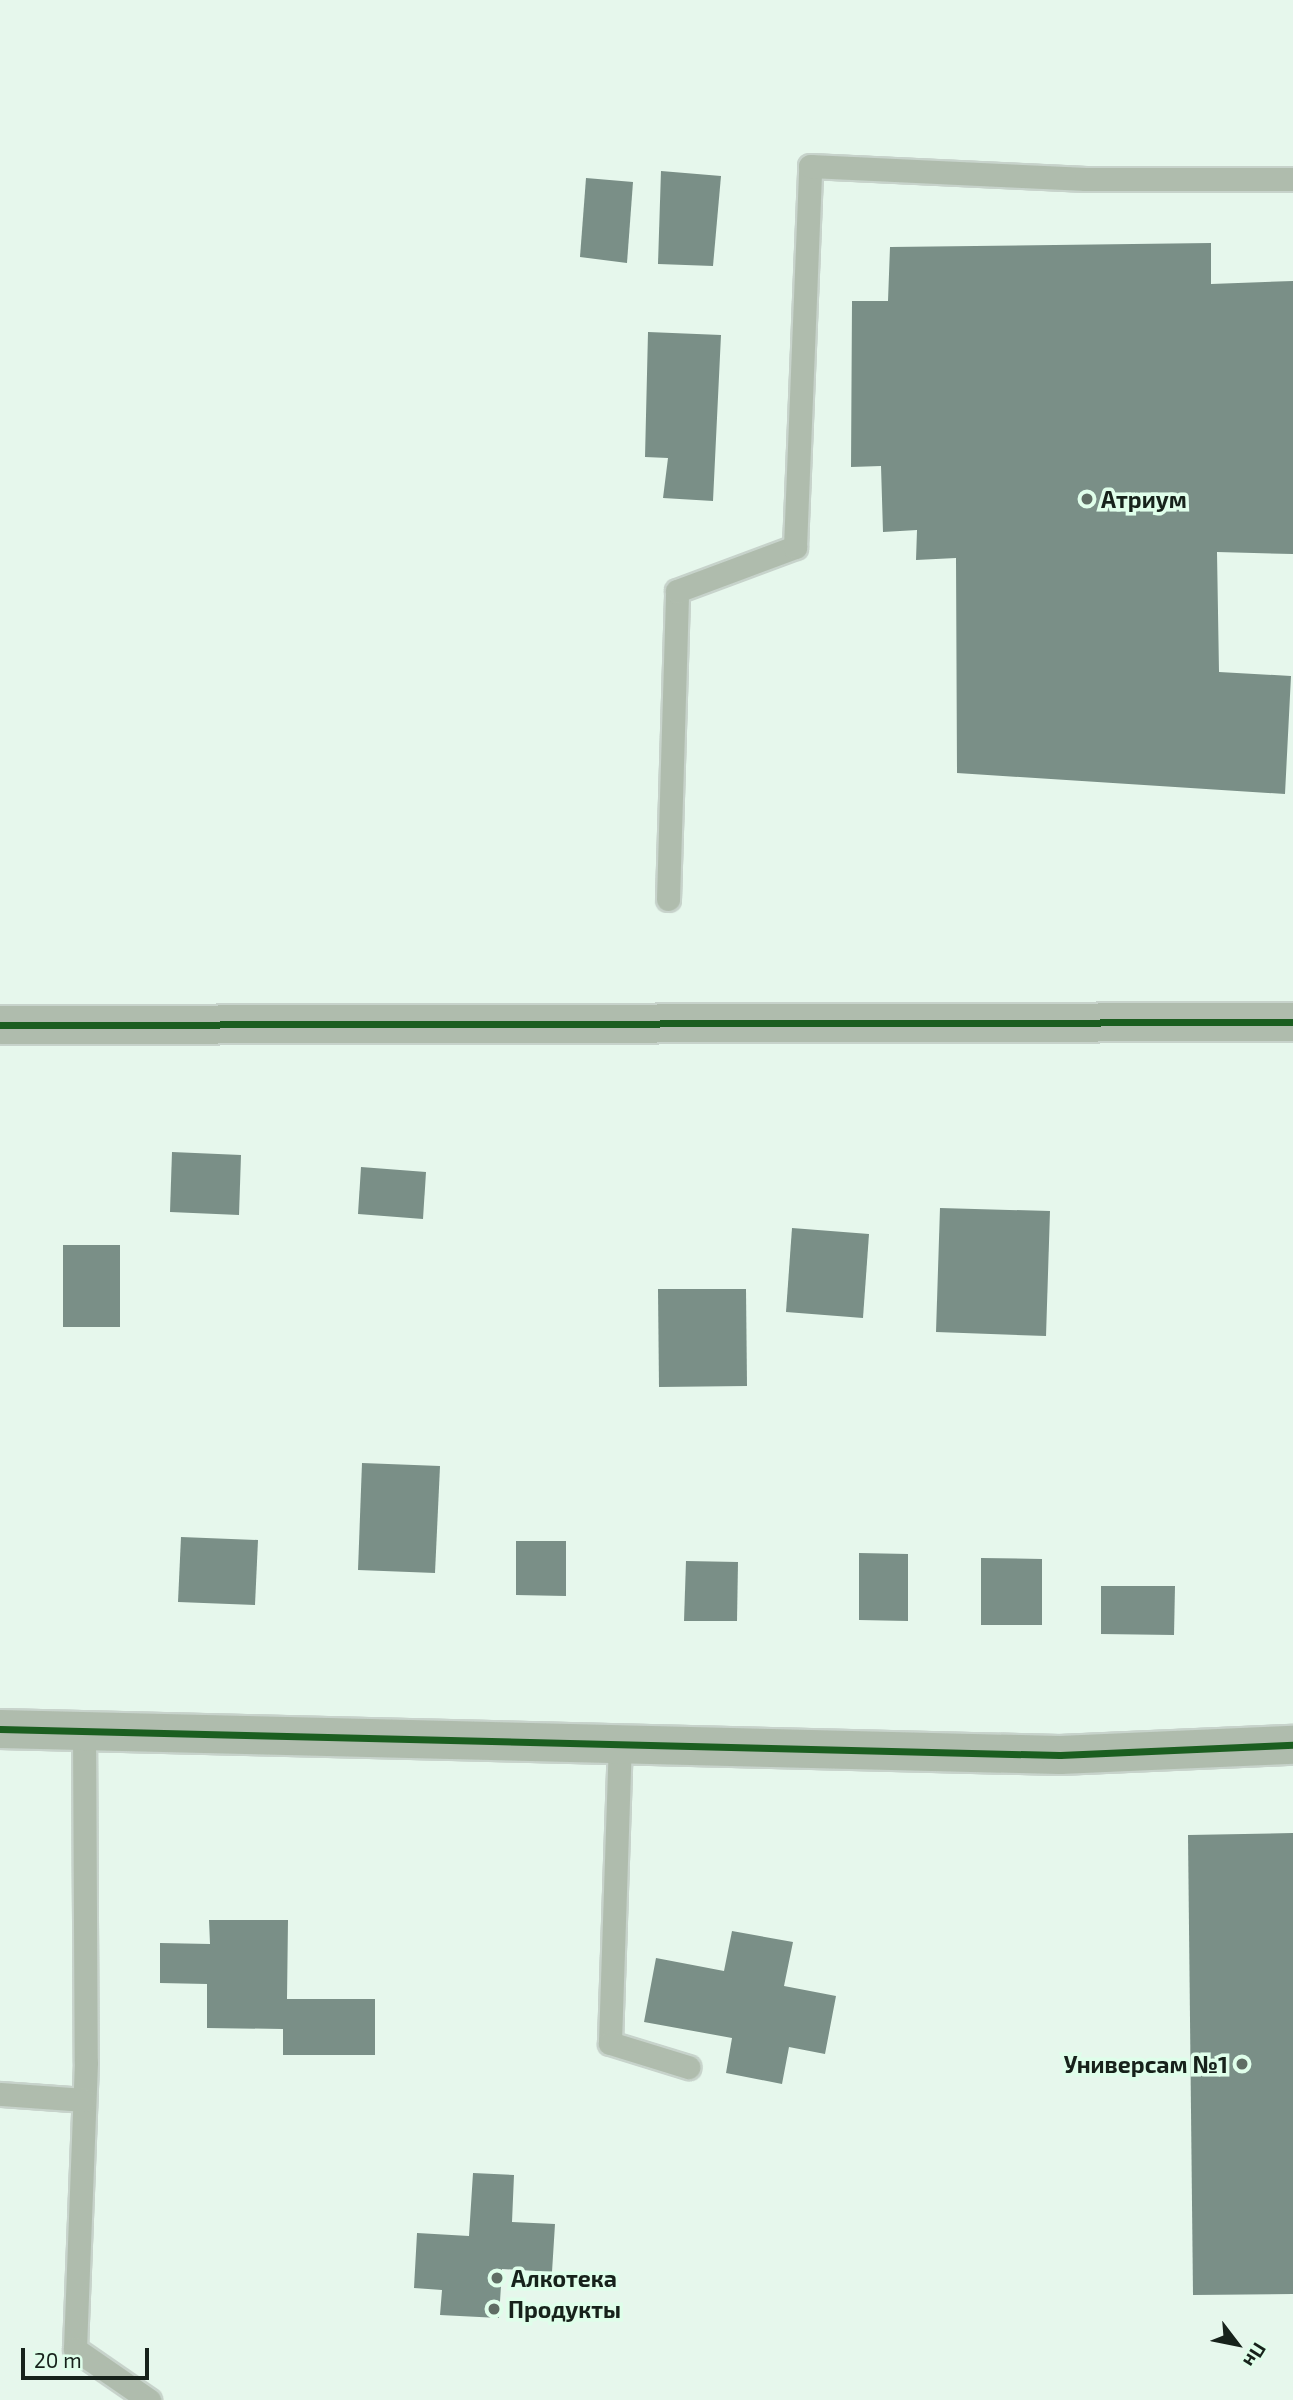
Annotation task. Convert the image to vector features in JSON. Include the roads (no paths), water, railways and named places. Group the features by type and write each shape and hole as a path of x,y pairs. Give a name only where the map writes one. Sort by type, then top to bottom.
{"street":[{"path":"0,1025 1293,1022"},
{"path":"0,1729 84,1728 620,1740 1060,1755 1293,1745"}],"lane":[{"path":"668,899 677,591 795,547 810,166 1086,179 1293,179"},
{"path":"84,1728 84,2100 75,2349 149,2400"},
{"path":"620,1740 610,2043 688,2067"},
{"path":"0,2094 84,2100"}],"place":[{"name":"Атриум","path":"1087,499"},
{"name":"Универсам №1","path":"1242,2064"},
{"name":"Алкотека","path":"497,2278"},
{"name":"Продукты","path":"494,2309"}]}
